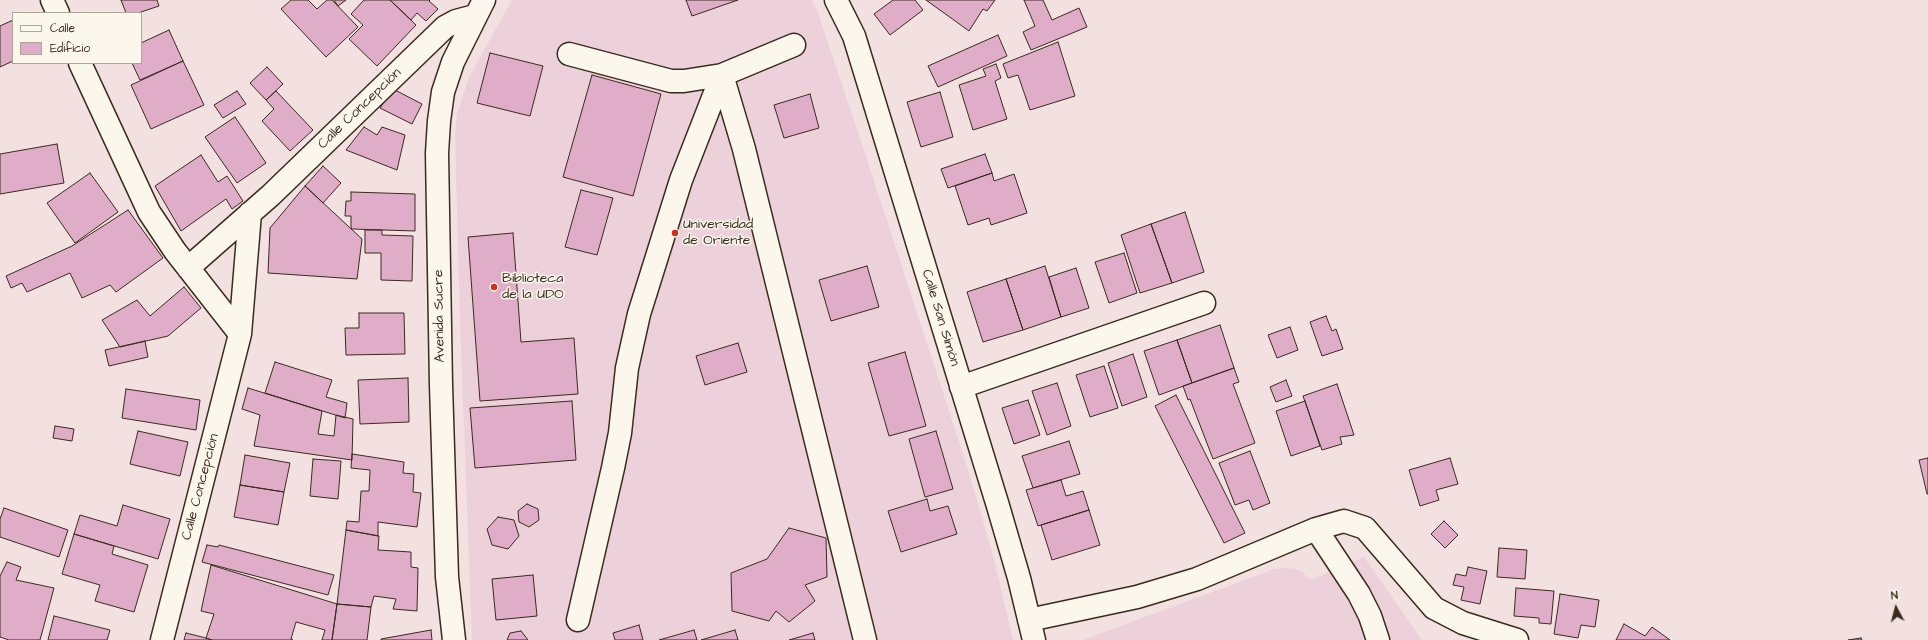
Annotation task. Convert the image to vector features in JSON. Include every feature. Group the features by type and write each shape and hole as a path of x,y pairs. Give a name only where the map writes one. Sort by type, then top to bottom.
{"street":[{"path":"52,0 58,12"},
{"name":"Calle San Simón","path":"836,0 854,36 1017,571 1032,630"},
{"name":"Calle Concepción","path":"188,268 250,213 351,119 445,27 480,8"},
{"name":"Avenida Sucre","path":"454,640 447,577 437,153 443,92 453,62 480,8"},
{"path":"569,54 671,81 684,81 722,75 794,44"},
{"path":"80,64 149,212 188,268 240,334"},
{"path":"578,620 614,461 623,412 627,368 637,322 682,180 722,75"},
{"path":"722,75 744,149 864,640"},
{"name":"Calle Concepción","path":"162,640 240,334 250,213"},
{"path":"961,387 1204,304"},
{"path":"1032,630 1197,579 1316,529 1344,521 1357,524 1365,528 1434,608 1463,623 1517,640"},
{"path":"1316,529 1359,594 1370,616 1378,640"}],"shaded area":[{"name":"Universidad de Oriente","path":"512,0 812,0 817,10 862,144 965,460 992,551 1013,640 472,640 460,323 455,134 457,114 469,77"},
{"path":"1364,557 1422,640 1083,640 1274,569 1295,569 1301,571 1311,580"}],"building":[{"path":"121,0 157,0 159,6 141,12 126,12"},
{"path":"291,0 308,0 317,9 327,0 332,0 358,27 326,57 281,9"},
{"path":"334,0 346,0 338,6"},
{"path":"364,0 390,0 416,25 377,66 349,39 363,25 351,14"},
{"path":"390,0 430,0 429,1 438,9 426,21 417,13 411,20"},
{"path":"686,0 738,0 692,16"},
{"path":"893,0 915,0 923,10 890,35 874,14"},
{"path":"926,0 995,0 987,11 983,9 969,31"},
{"path":"1024,0 1043,0 1052,20 1079,8 1087,27 1031,50 1023,32 1035,26"},
{"path":"12,20 12,61 0,67 0,26"},
{"path":"169,30 183,61 140,80 132,64 142,64 142,43"},
{"path":"998,35 1007,56 938,87 928,66"},
{"path":"1058,42 1075,96 1030,110 1018,75 1008,78 1003,64"},
{"path":"490,53 543,66 530,116 477,103"},
{"path":"183,61 204,105 151,129 131,85"},
{"path":"996,64 1001,78 995,81 1007,119 973,130 959,85 986,76 983,69"},
{"path":"267,67 283,84 266,100 250,83"},
{"path":"592,75 661,94 633,196 563,177"},
{"path":"393,89 422,104 412,124 380,108"},
{"path":"237,91 246,104 223,118 214,105"},
{"path":"276,91 313,130 290,151 262,121 274,109 266,100"},
{"path":"940,92 953,137 921,147 907,102"},
{"path":"810,94 819,128 784,138 774,105"},
{"path":"235,117 266,163 237,183 205,137"},
{"path":"364,127 377,135 382,127 405,135 397,170 346,150"},
{"path":"57,144 64,183 0,194 0,154"},
{"path":"985,154 992,173 948,188 941,169"},
{"path":"201,155 218,182 227,176 243,201 232,209 226,199 181,231 155,186"},
{"path":"323,166 341,183 323,203 305,186"},
{"path":"90,173 118,212 75,243 47,203"},
{"path":"992,173 994,181 1014,174 1027,213 991,225 989,218 968,225 955,186"},
{"path":"305,186 362,239 357,279 268,273 270,228"},
{"path":"581,190 613,198 597,255 565,247"},
{"path":"351,192 415,194 415,231 352,229 351,216 345,216 346,201 351,201"},
{"path":"128,210 163,258 116,292 110,285 82,298 70,273 27,292 22,283 11,288 6,276 72,246"},
{"path":"1185,212 1204,272 1172,283 1151,224"},
{"path":"1151,224 1172,283 1140,293 1121,235"},
{"path":"365,230 382,230 382,235 413,236 412,281 381,280 381,253 365,253"},
{"name":"Biblioteca de la UDO","path":"513,233 521,342 574,338 578,394 480,401 468,237"},
{"path":"1124,253 1137,293 1109,303 1095,262"},
{"path":"867,266 879,307 831,321 819,280"},
{"path":"1045,266 1061,317 1023,330 1006,279"},
{"path":"1076,268 1089,308 1061,317 1049,277"},
{"path":"1006,279 1023,330 983,342 967,292"},
{"path":"184,287 201,308 168,336 120,347 102,320 137,300 150,316"},
{"path":"359,313 404,313 405,354 346,355 345,328 359,328"},
{"path":"1326,316 1332,331 1336,329 1343,349 1322,356 1310,322"},
{"path":"1220,325 1234,368 1192,383 1177,340"},
{"path":"1290,327 1298,350 1277,358 1268,335"},
{"path":"1177,340 1192,383 1159,395 1144,351"},
{"path":"145,341 148,357 109,366 105,350"},
{"path":"738,343 747,372 705,385 696,356"},
{"path":"905,352 926,426 889,436 868,363"},
{"path":"1133,354 1147,397 1122,406 1108,363"},
{"path":"275,362 332,380 326,397 347,403 345,418 265,393"},
{"path":"1104,366 1118,408 1090,417 1076,375"},
{"path":"1234,368 1239,382 1233,384 1255,443 1213,459 1190,399 1188,400 1183,386"},
{"path":"408,378 409,422 360,424 358,380"},
{"path":"1286,380 1292,396 1276,402 1270,387"},
{"path":"1057,383 1071,426 1047,435 1032,391"},
{"path":"1337,384 1354,435 1340,437 1342,444 1322,450 1303,396"},
{"path":"248,388 322,411 318,434 334,436 336,415 353,419 352,460 254,446 260,415 242,409"},
{"path":"126,389 200,400 196,430 122,418"},
{"path":"1176,395 1245,533 1224,543 1155,406"},
{"path":"1028,400 1040,435 1014,444 1002,408"},
{"path":"572,401 576,460 475,468 470,408"},
{"path":"1305,401 1320,446 1291,456 1276,411"},
{"path":"55,426 74,429 72,441 53,438"},
{"path":"138,431 188,442 180,476 130,464"},
{"path":"936,431 953,489 925,497 909,439"},
{"path":"1069,441 1080,474 1033,488 1022,456"},
{"path":"1250,451 1270,503 1253,510 1249,500 1235,505 1219,463"},
{"path":"352,454 404,462 403,473 414,474 413,492 421,493 417,527 378,522 378,536 346,530 347,521 359,522 361,491 369,491 370,470 351,468"},
{"path":"245,455 290,463 284,492 240,485"},
{"path":"1450,458 1458,484 1436,490 1439,500 1420,506 1409,470"},
{"path":"1928,458 1928,494 1927,494 1919,460"},
{"path":"313,459 341,461 338,499 310,496"},
{"path":"1061,480 1066,496 1083,491 1089,510 1038,526 1026,490"},
{"path":"240,485 284,492 278,525 234,517"},
{"path":"927,499 930,511 948,506 957,534 901,552 888,511"},
{"path":"527,504 538,509 539,520 529,527 519,522 518,511"},
{"path":"123,505 170,519 158,559 74,534 80,515 117,526"},
{"path":"4,508 68,530 59,557 0,537 0,519"},
{"path":"1089,510 1100,545 1052,560 1041,525"},
{"path":"498,517 514,520 519,536 508,549 492,545 487,529"},
{"path":"1444,521 1458,535 1445,548 1431,534"},
{"path":"789,528 826,538 827,577 805,585 815,601 789,622 776,611 769,621 732,611 731,573 767,559"},
{"path":"346,530 379,536 378,550 411,552 411,567 418,568 417,611 393,609 396,599 374,596 371,607 337,604"},
{"path":"74,534 114,546 112,554 148,565 134,612 95,601 100,585 62,574"},
{"path":"207,545 218,547 219,545 334,575 328,595 202,562"},
{"path":"1499,548 1527,550 1525,579 1497,577"},
{"path":"7,562 21,567 16,580 54,588 40,640 9,640 0,637 0,576"},
{"path":"211,565 337,604 332,640 322,640 325,630 296,622 291,639 293,640 212,640 206,638 214,614 201,611"},
{"path":"1468,567 1487,571 1480,604 1461,600 1464,587 1453,585 1456,574 1466,576"},
{"path":"533,575 537,616 496,620 492,579"},
{"path":"1516,588 1554,591 1551,624 1539,623 1539,618 1514,616"},
{"path":"1560,594 1599,600 1595,627 1581,625 1578,638 1554,634"},
{"path":"337,604 371,607 367,640 332,640"},
{"path":"54,616 110,630 107,640 48,640"},
{"path":"1624,624 1645,636 1652,627 1670,640 1616,640"},
{"path":"639,625 643,640 615,640 613,633"},
{"path":"431,630 432,640 381,640 381,639"},
{"path":"694,630 697,640 659,640"},
{"path":"735,630 738,640 701,640"},
{"path":"521,631 528,640 507,640 510,633"},
{"path":"186,633 206,638 212,640 184,640"},
{"path":"813,633 815,640 789,640"},
{"path":"1861,638 1862,640 1848,640"}],"place":[{"name":"Universidad de Oriente","path":"675,233"},
{"name":"Biblioteca de la UDO","path":"494,287"}]}
